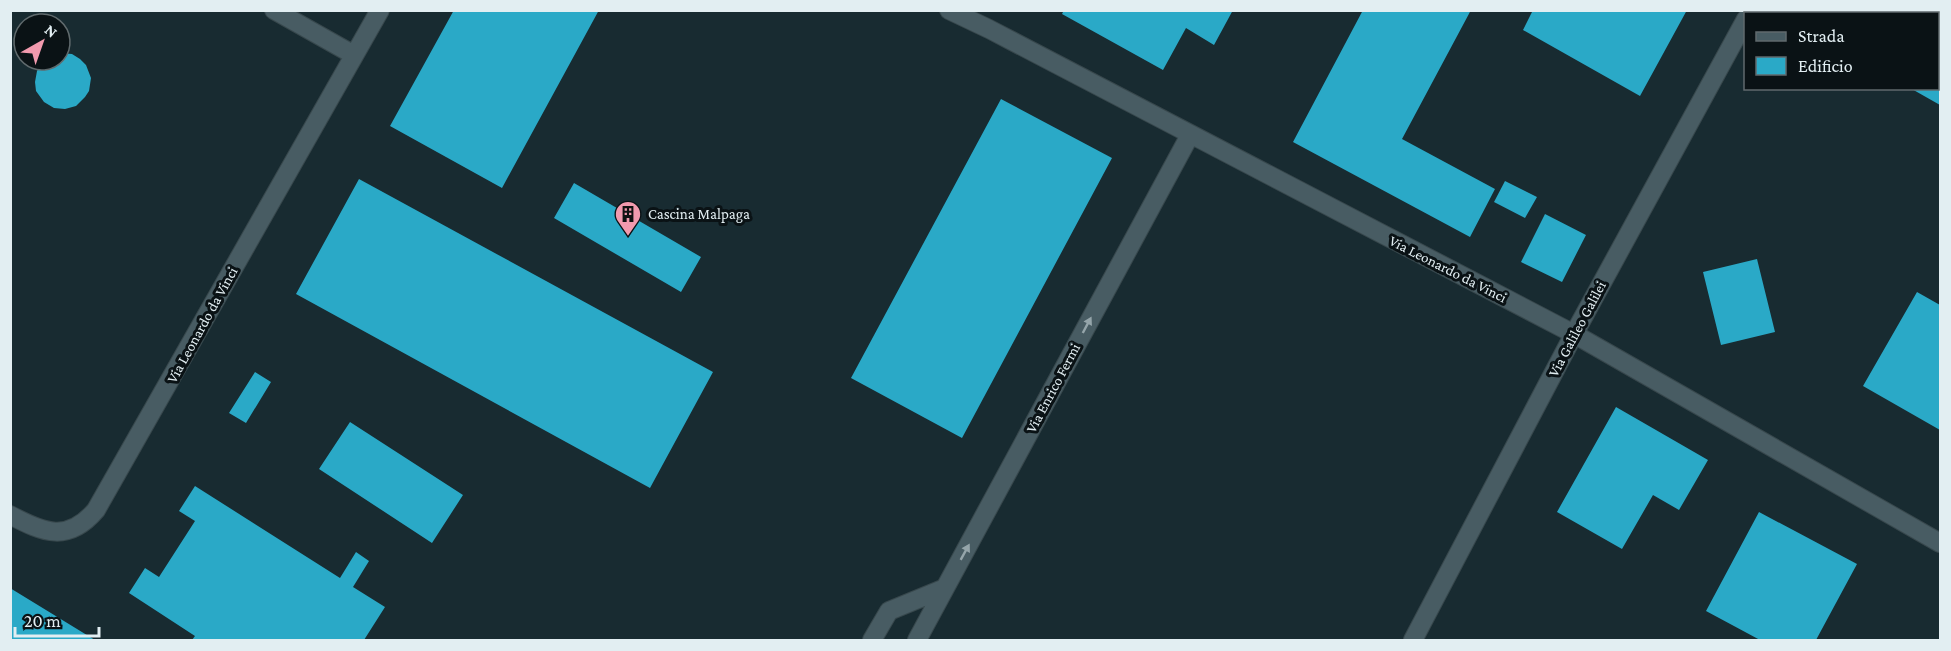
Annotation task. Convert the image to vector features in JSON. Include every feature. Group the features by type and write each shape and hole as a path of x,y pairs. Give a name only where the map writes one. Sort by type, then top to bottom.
{"street":[{"path":"274,10 354,55"},
{"name":"Via Leonardo da Vinci","path":"10,515 41,529 58,533 80,526 96,510 380,10"},
{"name":"Via Leonardo da Vinci","path":"948,10 989,29 1574,334 1941,543"},
{"name":"Via Galileo Galilei","path":"1413,640 1574,334 1744,24"},
{"name":"Via Enrico Fermi","path":"917,640 1190,135"},
{"path":"872,640 889,611 945,588"}],"building":[{"path":"454,10 599,10 502,188 390,126"},
{"path":"1064,10 1233,10 1214,45 1186,28 1163,70 1062,14"},
{"path":"1363,10 1471,10 1402,139 1495,189 1470,237 1293,142"},
{"path":"1533,10 1687,10 1640,96 1523,30"},
{"path":"1838,10 1940,10 1940,105 1914,90 1939,90 1939,12 1837,12"},
{"path":"72,54 86,65 91,78 89,91 85,97 76,106 65,109 54,108 44,102 36,91 37,72 72,72"},
{"path":"1001,99 1112,158 962,438 851,378"},
{"path":"359,179 713,372 650,488 296,294"},
{"path":"1505,181 1537,197 1525,218 1494,202"},
{"name":"Cascina Malpaga","path":"574,183 701,257 681,292 554,218"},
{"path":"1545,214 1586,235 1562,282 1521,262"},
{"path":"1757,259 1775,332 1721,345 1703,272"},
{"path":"1917,292 1940,305 1940,430 1863,386"},
{"path":"255,372 271,382 246,423 229,413"},
{"path":"1616,407 1708,460 1679,510 1653,495 1622,549 1557,512"},
{"path":"350,422 463,495 432,543 319,469"},
{"path":"195,486 340,578 356,552 369,561 353,587 385,607 364,640 192,640 195,636 129,593 145,568 159,577 195,521 179,511"},
{"path":"1759,512 1857,564 1816,640 1760,640 1706,611"},
{"path":"10,588 95,640 10,640"}],"place":[{"name":"Cascina Malpaga","path":"628,237"}]}
